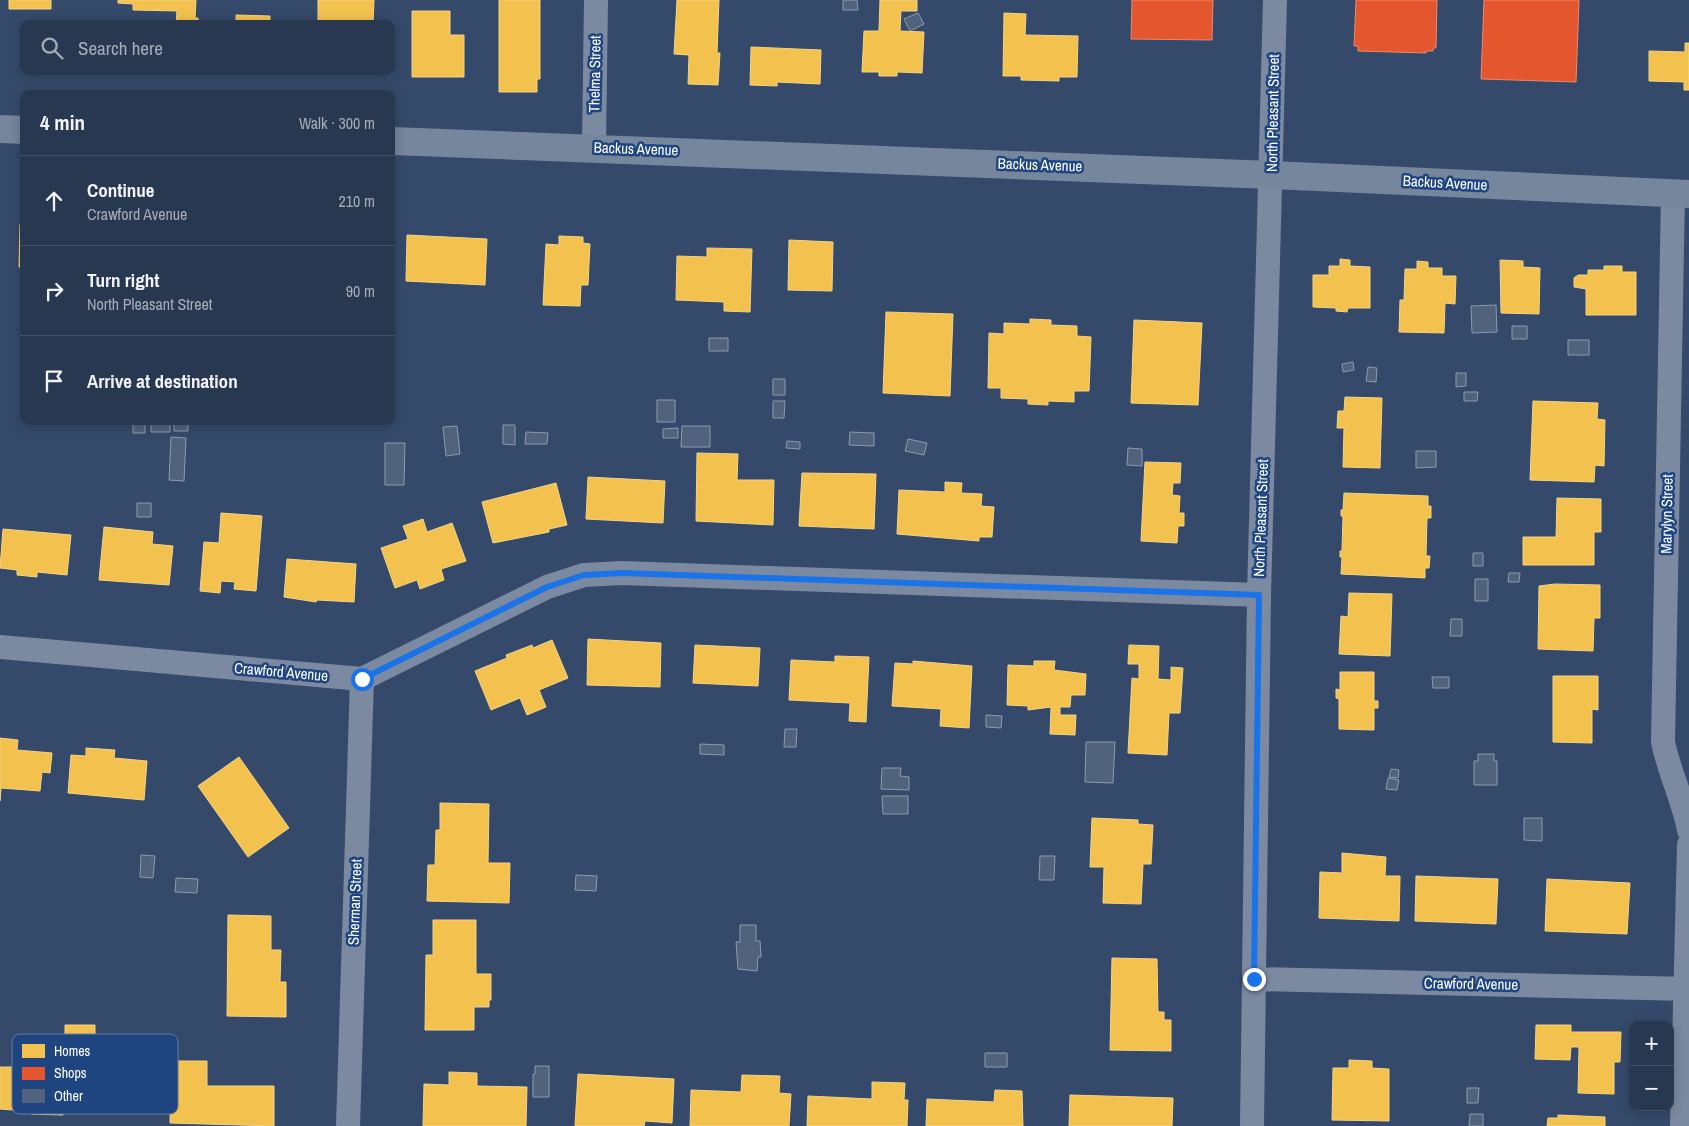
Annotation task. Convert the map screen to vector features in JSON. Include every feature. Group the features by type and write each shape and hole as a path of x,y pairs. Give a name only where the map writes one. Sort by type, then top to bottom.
{"street":[{"name":"Thelma Street","path":"594,147 596,0"},
{"name":"North Pleasant Street","path":"1252,1126 1259,595 1272,175 1275,0"},
{"path":"0,129 20,130"},
{"name":"Backus Avenue","path":"395,141 594,147 1681,194"},
{"name":"Marylyn Street","path":"1681,194 1663,742 1669,768 1683,803 1689,830"},
{"path":"362,679 547,587 584,575 622,573 1259,595"},
{"name":"Crawford Avenue","path":"0,647 362,679"},
{"name":"Sherman Street","path":"348,1126 362,679"},
{"path":"1682,1126 1687,989 1689,845"},
{"name":"Crawford Avenue","path":"1254,979 1687,989"}],"building: Homes":[{"path":"9,0 51,0 51,9 9,9"},
{"path":"118,0 196,0 195,18 198,18 198,20 176,20 177,11 133,10 133,4 118,3"},
{"path":"318,0 374,0 373,20 318,20"},
{"path":"499,0 540,0 540,79 537,79 537,92 499,92"},
{"path":"677,0 719,0 717,53 720,53 718,85 688,84 689,55 674,54"},
{"path":"880,0 917,0 917,11 901,11 900,31 924,32 922,73 897,72 897,76 879,76 879,72 862,72 864,31 879,31"},
{"path":"412,11 450,11 450,35 464,35 464,77 412,77"},
{"path":"1004,13 1026,14 1025,35 1078,36 1077,77 1059,77 1059,81 1021,80 1021,76 1003,76"},
{"path":"236,15 270,16 270,20 236,20"},
{"path":"1685,43 1689,43 1689,90 1684,90 1684,82 1649,81 1649,51 1685,52"},
{"path":"751,47 821,50 820,84 777,82 777,86 750,85"},
{"path":"20,224 20,267 19,267"},
{"path":"407,235 487,239 485,285 406,281"},
{"path":"559,236 583,237 583,243 590,244 588,285 581,285 580,306 543,305 546,244 559,245"},
{"path":"789,240 833,242 832,291 788,290"},
{"path":"707,248 752,249 750,312 724,311 724,302 676,300 677,256 707,257"},
{"path":"1340,259 1350,260 1350,266 1370,267 1370,308 1348,308 1347,312 1336,311 1336,308 1313,307 1313,275 1329,275 1329,266 1340,266"},
{"path":"1500,260 1523,261 1523,267 1540,268 1539,314 1501,313"},
{"path":"1417,261 1428,262 1428,268 1442,268 1442,276 1456,276 1455,304 1445,303 1444,333 1399,332 1400,300 1404,300 1405,269 1417,269"},
{"path":"1604,266 1622,266 1622,272 1636,272 1636,315 1586,315 1586,289 1574,287 1574,278 1578,275 1588,275 1588,270 1604,270"},
{"path":"886,312 953,314 950,396 883,393"},
{"path":"1030,319 1051,320 1051,325 1077,326 1077,336 1091,337 1089,391 1074,391 1074,402 1048,401 1048,405 1028,404 1028,399 1001,398 1001,388 988,388 989,333 1004,334 1004,323 1030,324"},
{"path":"1134,320 1202,323 1198,405 1131,403"},
{"path":"1345,397 1382,398 1380,468 1343,467 1344,428 1337,428 1338,411 1344,411"},
{"path":"1533,401 1598,403 1597,419 1605,420 1604,466 1595,465 1594,482 1530,480"},
{"path":"697,453 738,454 737,480 774,480 773,525 696,521"},
{"path":"1145,462 1181,463 1180,483 1173,483 1172,495 1180,496 1179,513 1184,513 1184,526 1178,526 1177,543 1141,541"},
{"path":"802,473 876,474 874,529 799,526"},
{"path":"588,477 665,481 663,523 586,519"},
{"path":"945,482 962,483 961,493 982,494 981,506 994,507 992,537 979,537 979,541 897,534 899,490 945,492"},
{"path":"556,483 567,525 549,529 549,532 493,543 482,502"},
{"path":"1344,493 1428,496 1428,506 1431,506 1431,518 1427,518 1426,556 1430,556 1429,568 1425,568 1425,578 1341,574 1342,557 1340,557 1340,551 1342,551 1343,516 1341,516 1341,510 1343,510"},
{"path":"1557,498 1601,499 1601,532 1594,532 1594,565 1523,565 1523,537 1556,537"},
{"path":"221,513 262,516 256,591 234,589 235,582 221,581 220,593 200,591 204,542 219,543"},
{"path":"423,519 427,532 452,523 466,561 441,569 444,580 420,589 417,580 395,588 381,548 408,539 403,526"},
{"path":"104,527 153,532 152,544 173,546 169,585 99,580"},
{"path":"3,529 71,535 67,575 37,572 37,577 17,575 17,570 0,568"},
{"path":"287,559 356,564 354,602 317,600 316,602 284,597"},
{"path":"1555,584 1600,585 1600,618 1594,618 1593,651 1538,649 1539,586"},
{"path":"1349,593 1392,594 1390,656 1339,654 1341,616 1348,617"},
{"path":"588,639 661,643 660,687 587,685"},
{"path":"552,640 568,678 539,690 546,707 527,715 520,698 491,710 475,671 507,658 506,655 532,645 533,648"},
{"path":"695,645 760,648 758,686 693,683"},
{"path":"1129,645 1159,646 1158,679 1171,680 1171,667 1183,668 1180,713 1169,713 1167,755 1128,753 1132,678 1139,679 1139,664 1128,664"},
{"path":"835,656 869,657 866,722 849,721 850,703 789,700 791,660 835,662"},
{"path":"913,661 972,666 969,728 940,726 941,709 892,706 895,663 913,664"},
{"path":"1034,661 1055,661 1054,670 1086,674 1085,695 1071,695 1070,707 1060,707 1060,715 1076,715 1075,735 1050,734 1051,707 1028,710 1028,706 1007,705 1008,665 1034,666"},
{"path":"1340,672 1374,672 1374,701 1378,701 1378,708 1374,708 1374,730 1339,729 1339,699 1336,698 1336,689 1340,690"},
{"path":"1553,676 1598,676 1598,710 1592,709 1592,743 1553,742"},
{"path":"0,738 18,740 17,750 52,753 50,773 42,772 40,791 1,788 0,801"},
{"path":"86,748 115,750 114,758 147,761 144,800 68,793 71,755 86,756"},
{"path":"239,757 289,828 248,857 198,786"},
{"path":"440,803 489,804 488,863 510,863 509,903 427,901 428,865 435,865 436,830 440,830"},
{"path":"1092,818 1138,820 1138,824 1153,825 1151,864 1143,864 1141,904 1103,903 1104,867 1090,867"},
{"path":"1342,853 1386,857 1385,876 1400,876 1399,921 1319,918 1320,872 1342,873"},
{"path":"1416,876 1498,879 1496,924 1415,921"},
{"path":"1547,879 1630,883 1627,934 1545,931"},
{"path":"228,915 271,916 271,950 281,950 280,982 286,982 286,1017 227,1016"},
{"path":"433,920 476,920 476,974 491,974 491,1000 489,1000 489,1007 474,1007 474,1030 425,1030 426,955 433,955"},
{"path":"1112,958 1157,959 1158,1012 1164,1012 1164,1020 1171,1020 1171,1051 1110,1050"},
{"path":"65,1025 95,1025 95,1034 65,1034"},
{"path":"1536,1025 1571,1025 1571,1032 1621,1032 1620,1062 1614,1062 1614,1094 1578,1093 1579,1047 1571,1047 1570,1060 1535,1059"},
{"path":"1349,1060 1372,1061 1372,1068 1389,1069 1389,1121 1332,1120 1333,1068 1349,1068"},
{"path":"178,1061 207,1061 207,1086 274,1086 274,1126 170,1123 170,1114 178,1114"},
{"path":"0,1067 12,1067 12,1110 0,1109"},
{"path":"449,1072 477,1073 477,1086 527,1087 526,1126 423,1126 424,1084 449,1085"},
{"path":"578,1074 674,1079 672,1123 645,1121 644,1126 575,1126"},
{"path":"742,1075 780,1076 779,1093 791,1094 789,1126 690,1126 691,1090 741,1092"},
{"path":"872,1082 905,1083 904,1100 908,1100 907,1126 807,1126 808,1096 872,1099"},
{"path":"995,1090 1022,1091 1023,1126 926,1126 927,1099 994,1102"},
{"path":"1070,1095 1173,1098 1172,1126 1069,1126"},
{"path":"31,1114 63,1114 63,1115"},
{"path":"1558,1115 1605,1117 1605,1126 1547,1126 1548,1118 1558,1118"}],"building: Shops":[{"path":"1132,0 1213,0 1212,40 1131,39"},
{"path":"1356,0 1437,0 1436,48 1433,48 1433,51 1426,51 1426,53 1358,51 1358,46 1354,46"},
{"path":"1484,0 1579,0 1576,82 1481,79"}],"building: Other":[{"path":"843,0 857,0 858,10 843,10"},
{"path":"918,13 924,24 910,31 904,19"},
{"path":"1496,305 1497,332 1472,333 1471,306"},
{"path":"1512,326 1527,326 1527,339 1512,339"},
{"path":"709,338 728,338 728,351 709,351"},
{"path":"1568,340 1589,340 1589,355 1568,355"},
{"path":"1353,362 1354,370 1343,372 1342,364"},
{"path":"1368,367 1377,368 1376,382 1366,381"},
{"path":"1456,373 1466,373 1466,386 1456,387"},
{"path":"773,379 785,379 785,395 773,395"},
{"path":"1464,392 1478,392 1477,401 1464,401"},
{"path":"657,400 675,400 675,422 657,422"},
{"path":"773,401 785,401 784,418 773,418"},
{"path":"133,425 145,425 145,433 133,433"},
{"path":"151,425 170,425 170,432 151,432"},
{"path":"174,425 188,425 188,431 174,431"},
{"path":"503,425 515,425 515,445 503,444"},
{"path":"457,426 460,454 446,456 443,427"},
{"path":"682,426 710,426 710,447 681,447"},
{"path":"678,428 678,438 663,438 663,429"},
{"path":"526,432 548,433 547,444 525,444"},
{"path":"850,432 874,433 874,446 849,445"},
{"path":"171,437 186,438 184,481 169,480"},
{"path":"908,439 927,443 924,455 905,451"},
{"path":"787,441 800,442 800,449 786,448"},
{"path":"385,443 405,443 404,485 385,485"},
{"path":"1128,448 1142,449 1142,466 1127,465"},
{"path":"1416,451 1436,451 1436,467 1416,468"},
{"path":"137,503 151,503 151,517 137,517"},
{"path":"1473,553 1483,553 1483,566 1473,566"},
{"path":"1509,573 1520,573 1519,582 1508,582"},
{"path":"1475,579 1488,579 1488,601 1475,601"},
{"path":"1451,619 1462,619 1462,636 1450,636"},
{"path":"1432,677 1449,677 1449,688 1433,688"},
{"path":"986,715 1002,716 1001,728 986,727"},
{"path":"785,729 797,729 796,747 784,747"},
{"path":"1086,742 1115,742 1113,783 1085,782"},
{"path":"700,744 724,745 724,755 700,754"},
{"path":"1478,754 1494,754 1494,761 1497,761 1497,785 1474,785 1474,761 1478,761"},
{"path":"882,768 901,768 900,776 909,777 909,790 881,789"},
{"path":"1391,769 1399,770 1398,778 1389,777"},
{"path":"1388,778 1399,780 1397,790 1386,789"},
{"path":"882,796 908,796 908,814 883,814"},
{"path":"1524,818 1542,818 1542,841 1524,840"},
{"path":"141,855 155,856 153,878 140,877"},
{"path":"1040,856 1055,856 1054,880 1039,880"},
{"path":"576,875 597,876 596,891 575,890"},
{"path":"176,878 198,879 197,893 175,892"},
{"path":"740,925 756,925 756,941 760,941 761,957 758,957 757,971 738,969 736,942 740,942"},
{"path":"985,1053 1007,1053 1007,1067 985,1067"},
{"path":"535,1066 549,1066 549,1097 533,1097"},
{"path":"1467,1088 1479,1088 1478,1103 1467,1103"},
{"path":"1470,1114 1483,1114 1483,1126 1469,1126"}],"route":[{"path":"362,679 547,587 584,575 622,573 1259,595 1254,979"}]}
